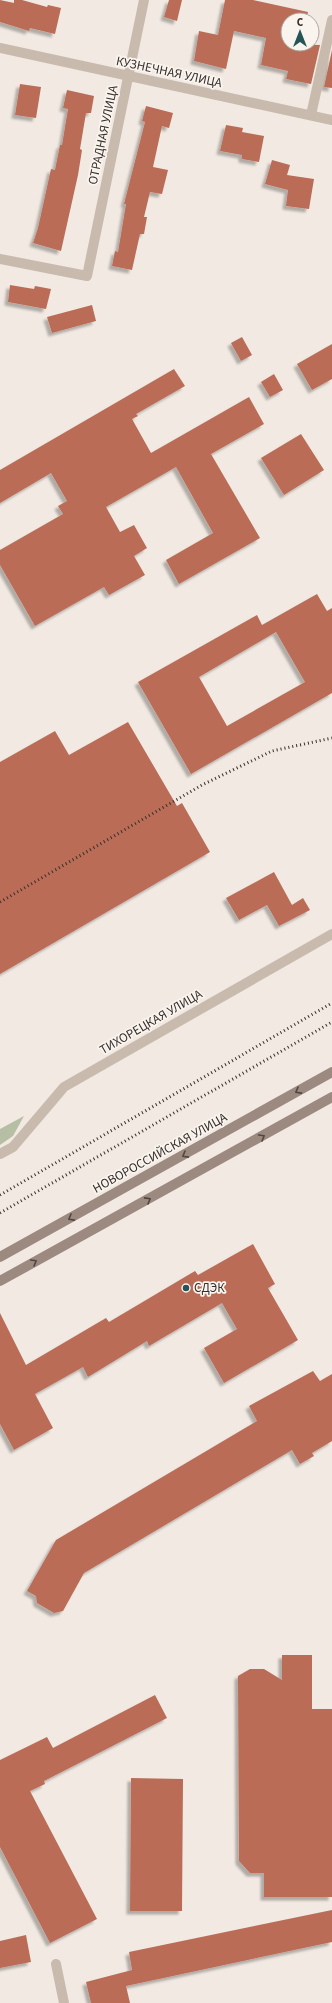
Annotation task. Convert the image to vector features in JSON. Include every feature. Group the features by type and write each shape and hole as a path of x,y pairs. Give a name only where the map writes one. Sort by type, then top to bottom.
{"main road":[{"name":"НОВОРОССИЙСКАЯ УЛИЦА","path":"0,1257 332,1072"},
{"path":"0,1281 332,1097"}],"street":[{"name":"ОТРАДНАЯ УЛИЦА","path":"0,258 87,276 144,0"},
{"path":"311,115 332,20"},
{"name":"КУЗНЕЧНАЯ УЛИЦА","path":"0,48 332,120"},
{"name":"ТИХОРЕЦКАЯ УЛИЦА","path":"0,1154 13,1147 64,1087 332,934"},
{"path":"56,1964 64,2003"}],"green space":[{"path":"24,1116 13,1136 0,1145 0,1129"}],"building":[{"path":"0,0 14,3 14,0 22,0 47,7 48,5 61,8 55,34 30,28 29,31 0,22"},
{"path":"169,0 182,0 177,21 164,17"},
{"path":"225,0 253,0 308,12 280,12 280,52 318,52 311,84 286,79 288,71 261,65 266,38 234,31 226,69 194,61 199,31 218,35"},
{"path":"332,50 332,88 324,87"},
{"path":"20,84 41,87 36,118 15,115"},
{"path":"67,90 94,96 91,113 86,113 80,149 82,150 78,175 61,251 33,243 38,228 51,169 55,170 60,145 62,145 68,109 63,108"},
{"path":"146,106 173,113 169,128 162,126 153,167 168,170 162,194 150,192 144,217 147,217 144,234 140,234 132,270 112,266 115,251 118,252 126,204 124,204 145,122 142,121"},
{"path":"226,125 243,128 242,132 264,136 259,162 242,159 242,155 220,151"},
{"path":"272,160 290,165 287,175 314,179 309,209 286,206 288,190 265,184"},
{"path":"10,285 34,289 35,286 51,289 46,309 8,302"},
{"path":"92,305 96,321 52,333 47,317"},
{"path":"242,337 252,355 241,361 231,343"},
{"path":"332,344 332,379 312,390 297,364"},
{"path":"174,369 185,386 136,414 138,416 132,419 151,453 249,397 264,424 211,454 260,538 179,584 166,560 213,533 176,467 106,507 120,532 134,525 147,548 134,556 145,575 109,595 104,587 35,626 0,565 0,550 63,514 58,506 67,501 51,473 0,503 0,470"},
{"path":"274,374 283,390 270,397 261,382"},
{"path":"301,434 324,470 284,495 261,458"},
{"path":"317,594 327,611 332,608 332,693 191,774 138,682 257,615 262,625","holes":["276,632 305,682 227,726 199,677"]},
{"path":"128,722 177,806 182,803 210,852 0,974 0,762 55,731 69,755"},
{"path":"274,872 292,905 303,898 310,910 279,926 267,905 239,920 226,898"},
{"path":"253,1244 275,1284 268,1288 298,1340 224,1383 204,1348 237,1329 222,1303 149,1346 147,1341 88,1377 83,1367 35,1394 53,1428 14,1450 0,1424 0,1313 26,1365 106,1318 109,1322 195,1271 198,1275"},
{"path":"313,1371 320,1381 332,1374 332,1441 312,1453 314,1456 300,1464 292,1450 84,1573 63,1611 54,1613 37,1603 36,1596 27,1591 56,1540 257,1421 249,1406"},
{"path":"282,1655 312,1655 312,1709 332,1709 332,1897 264,1897 264,1873 250,1873 239,1861 238,1676 250,1669 264,1669 282,1680"},
{"path":"155,1695 167,1718 44,1781 45,1784 30,1791 97,1919 50,1943 0,1847 0,1760 47,1737 53,1748"},
{"path":"131,1778 183,1779 182,1911 130,1911"},
{"path":"332,1910 332,1942 126,1986 130,2003 91,2003 86,1982 132,1970 129,1952"},
{"path":"26,1935 31,1962 0,1968 0,1941"}],"railway":[{"path":"0,902 202,785 272,751 332,738"},
{"path":"0,1195 332,1003"},
{"path":"0,1213 332,1022"}],"place":[{"name":"СДЭК","path":"186,1288"}]}
